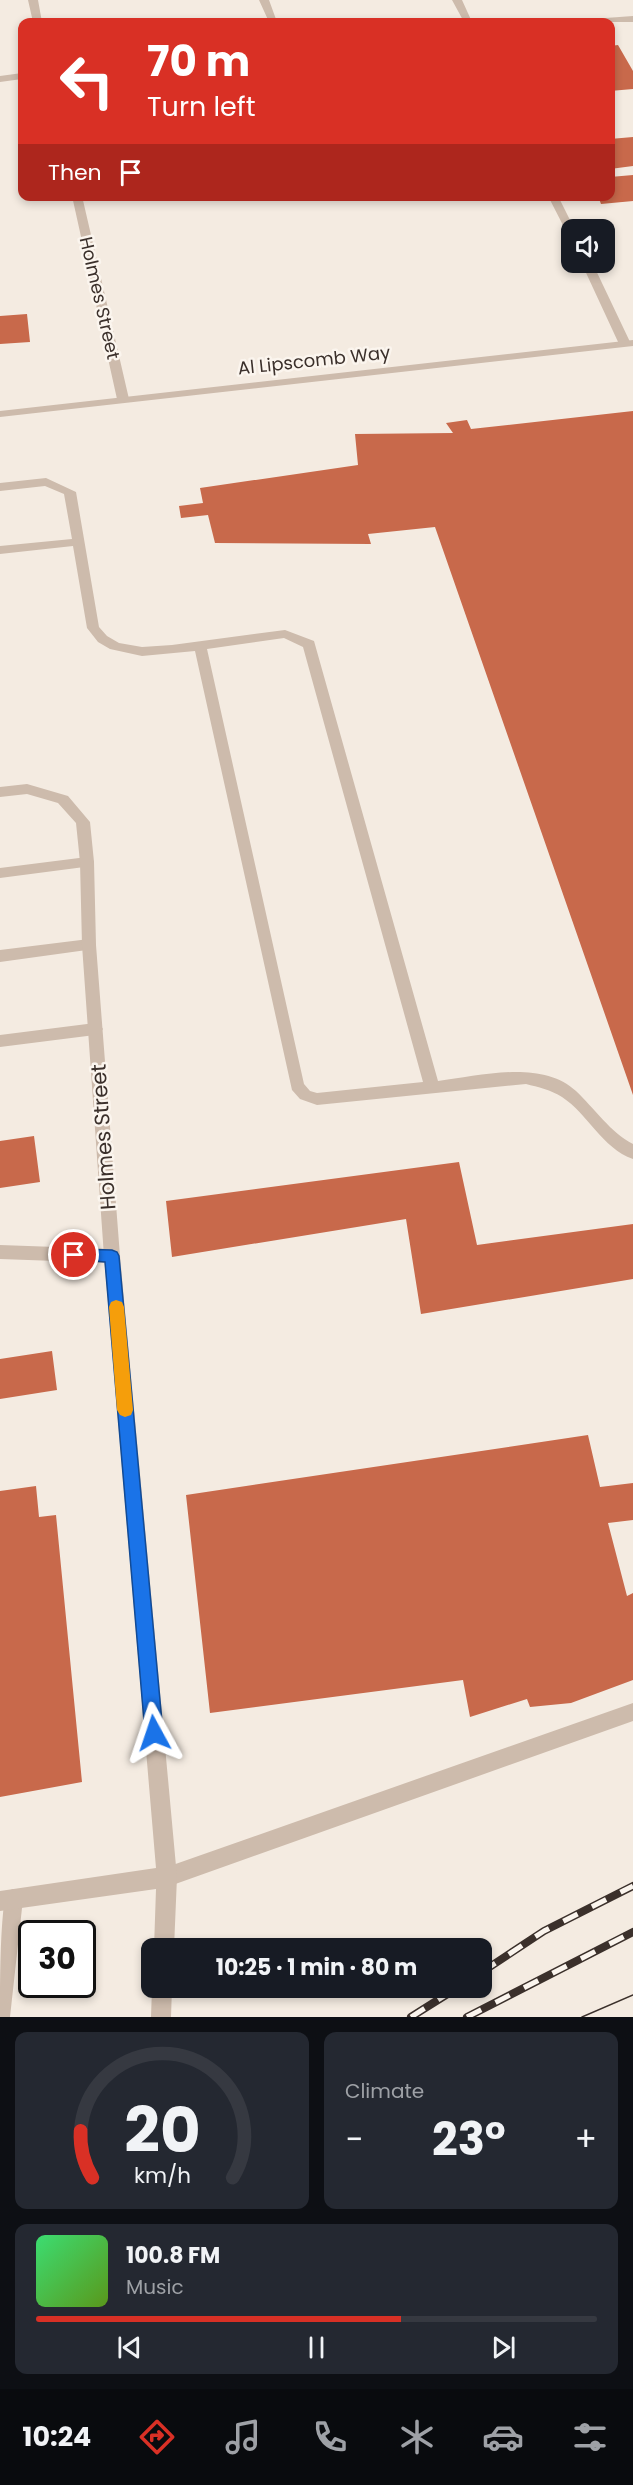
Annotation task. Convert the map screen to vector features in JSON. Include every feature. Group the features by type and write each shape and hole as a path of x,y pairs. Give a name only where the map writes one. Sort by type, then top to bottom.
{"street":[{"path":"33,0 37,18"},
{"path":"264,0 271,18"},
{"path":"457,0 466,18"},
{"path":"615,20 633,19"},
{"path":"0,79 18,77"},
{"name":"Holmes Street","path":"78,201 123,399"},
{"path":"556,201 565,219"},
{"path":"592,273 629,344"},
{"name":"Al Lipscomb Way","path":"0,414 629,344"},
{"path":"0,487 46,482 70,492 93,628 99,638 111,645 142,652 285,634 309,644 432,1086"},
{"path":"0,550 77,542"},
{"path":"200,646 297,1086 305,1095 317,1099 526,1078 548,1083 568,1093 622,1146 633,1152"},
{"name":"Holmes Street","path":"0,792 27,789 63,799 83,822 87,862 89,945 112,1256 166,1877 164,1938"},
{"path":"0,873 87,862"},
{"path":"0,956 89,945"},
{"path":"0,1041 95,1029"},
{"path":"0,1252 112,1256"},
{"path":"0,2017 7,1900 166,1877 633,1712"},
{"path":"161,2017 162,1998"}],"building":[{"path":"615,45 618,45 633,71 633,89 615,91"},
{"path":"633,137 633,166 615,168 615,139"},
{"path":"633,175 633,201 601,204 600,201 615,201 615,177"},
{"path":"27,314 30,342 0,344 0,316"},
{"path":"633,411 633,1095 435,527 368,534 371,544 215,543 208,515 181,518 179,506 203,503 200,488 358,465 355,434 453,433 446,423 467,420 471,429"},
{"path":"34,1136 40,1182 0,1188 0,1141"},
{"path":"459,1162 477,1245 633,1224 633,1279 421,1314 406,1219 172,1257 166,1201"},
{"path":"52,1351 57,1390 0,1399 0,1359"},
{"path":"588,1435 600,1487 633,1483 633,1520 608,1523 627,1596 633,1593 633,1680 571,1703 530,1707 527,1699 470,1717 463,1680 210,1713 186,1495"},
{"path":"36,1486 39,1517 56,1515 82,1782 0,1797 0,1491"}],"tram line":[{"path":"582,2017 633,1995"}],"railway":[{"path":"492,1965 544,1931 633,1886"},
{"path":"467,2017 633,1932"},
{"path":"411,2017 441,1998"}],"slow traffic":[{"path":"116,1307 125,1410"}],"route":[{"path":"74,1255 112,1256 154,1733"}]}
